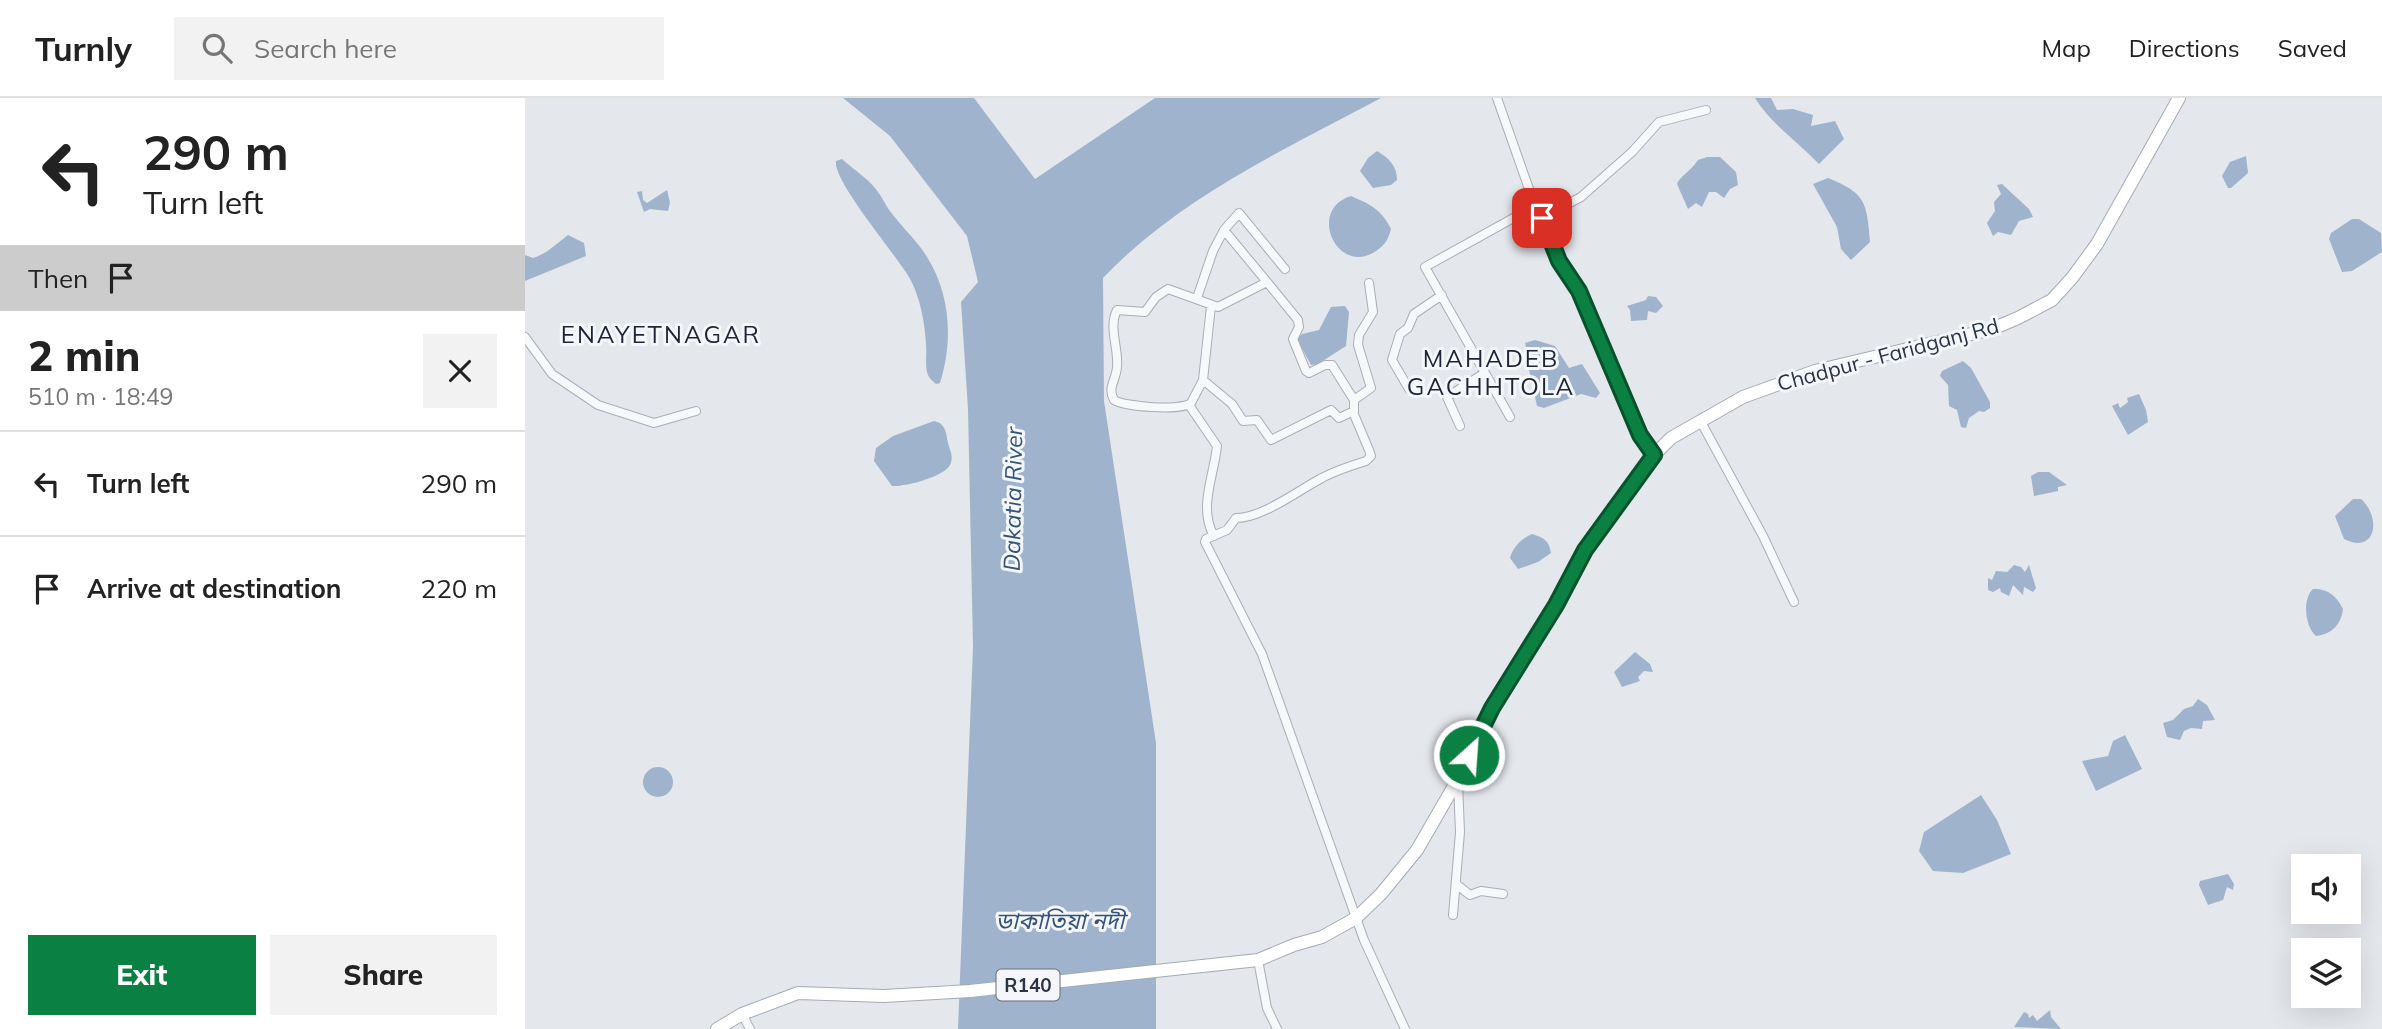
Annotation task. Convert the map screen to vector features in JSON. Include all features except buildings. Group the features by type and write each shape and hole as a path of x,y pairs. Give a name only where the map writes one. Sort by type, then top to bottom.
{"main road":[{"name":"Chadpur - Faridganj Rd","path":"742,1014 798,993 884,996 970,990 1258,960 1322,937 1356,918 1381,894 1417,850 1458,779 1492,708 1556,605 1585,550 1654,455 1671,438 1743,397 1815,372 1992,329 2052,300 2097,244 2179,98"},
{"name":"R140","path":"717,1029 742,1014"}],"street":[{"path":"1497,98 1535,206 1559,261 1579,291 1640,435 1654,455"},
{"path":"1542,218 1581,197 1632,152 1659,122 1706,110"},
{"path":"1510,417 1483,374 1426,267 1535,206"},
{"path":"1197,298 1213,251 1224,230 1239,213 1285,269"},
{"path":"1224,230 1298,320 1299,327 1293,340 1306,371 1309,373 1325,365 1332,365 1354,400 1353,412 1370,450 1371,456 1366,461 1327,475 1249,517 1235,518 1227,530 1206,539 1205,545 1262,654 1356,918 1405,1029"},
{"path":"1211,306 1203,380 1199,392 1189,405 1176,409 1125,405 1114,400 1110,389 1117,365 1114,315 1122,309 1145,312 1156,297 1168,289 1197,298 1211,306 1226,303 1267,282"},
{"path":"1354,400 1371,388 1358,345 1359,335 1373,312 1369,283"},
{"path":"1409,389 1392,360 1398,337 1408,328 1414,314 1442,295"},
{"path":"525,337 552,374 598,405 654,423 696,411"},
{"path":"1460,426 1447,397 1483,374"},
{"path":"1203,380 1233,404 1244,421 1257,421 1271,440 1331,410 1339,418 1353,412"},
{"path":"1189,405 1217,446 1212,488 1206,505 1214,536"},
{"path":"1701,422 1763,536 1794,602"},
{"path":"1454,915 1460,832 1458,779"},
{"path":"1456,884 1470,895 1481,891 1503,894"},
{"path":"1258,960 1268,1008 1277,1029"},
{"path":"742,1014 750,1029"}],"water":[{"name":"ডাকাতিয়া নদী","path":"843,98 974,98 1035,179 1155,98 1381,98 1271,156 1199,199 1133,249 1103,278 1104,401 1156,743 1156,1029 958,1029 973,647 968,409 961,302 978,282 967,236 890,136"},
{"path":"1755,98 1771,98 1777,110 1793,109 1813,115 1811,126 1835,121 1844,139 1819,164 1777,125"},
{"path":"1377,151 1391,163 1397,180 1391,185 1373,188 1360,171 1368,158"},
{"path":"2246,156 2248,173 2228,188 2222,176 2230,162"},
{"path":"1720,157 1736,172 1738,185 1730,189 1724,198 1716,192 1709,192 1702,207 1696,203 1688,209 1677,184 1698,160"},
{"path":"842,159 875,188 923,251 935,272 945,303 948,335 940,383 936,384 927,372 923,319 913,284 844,184 837,171 836,161"},
{"path":"1828,178 1841,183 1857,195 1868,218 1870,242 1851,260 1841,249 1837,227 1813,184"},
{"path":"2002,184 2029,209 2033,217 2019,221 2011,235 1998,232 1993,236 1987,223 1995,211 1994,202 2001,194 1997,185"},
{"path":"667,190 670,203 668,211 650,209 644,212 637,192 642,191 643,200 647,203"},
{"path":"1351,196 1375,208 1391,229 1382,247 1362,257 1350,255 1340,249 1332,238 1329,226 1331,214 1338,203"},
{"path":"2352,219 2359,219 2381,233 2382,252 2352,271 2342,272 2329,239 2331,233"},
{"path":"568,235 584,243 586,256 525,281 525,255 533,258 538,256"},
{"path":"1648,296 1656,297 1663,306 1656,313 1648,311 1647,320 1631,321 1627,306 1646,300"},
{"path":"1345,306 1349,312 1346,346 1318,364 1311,365 1297,339 1302,334 1319,330 1331,307"},
{"path":"1535,340 1555,346 1569,368 1582,364 1600,393 1596,398 1581,394 1544,408 1537,406 1525,343"},
{"path":"1963,361 1971,368 1990,402 1990,408 1969,418 1966,428 1961,427 1957,410 1949,406 1948,385 1940,376 1942,371"},
{"path":"2139,394 2148,422 2128,435 2112,406 2118,403 2120,408 2128,402 2127,398"},
{"path":"934,421 940,423 945,430 952,456 950,465 932,477 892,486 874,461 876,448 893,436"},
{"path":"2038,472 2049,472 2067,485 2058,487 2058,491 2034,496 2031,476"},
{"path":"2353,499 2361,499 2372,516 2372,532 2363,542 2355,543 2344,539 2335,516"},
{"path":"1532,534 1545,540 1551,553 1538,562 1518,569 1510,558 1511,554 1518,543"},
{"path":"2014,565 2025,572 2029,565 2036,588 2033,592 2024,587 2023,595 2013,585 2009,596 2001,592 2000,588 1993,592 1988,590 1988,578 1992,580 1996,571 2007,572"},
{"path":"2313,589 2331,594 2343,609 2335,628 2316,636 2309,626 2306,613 2307,599"},
{"path":"1635,652 1650,664 1653,672 1644,671 1638,677 1640,681 1622,687 1614,672"},
{"path":"2198,699 2207,705 2215,720 2203,721 2202,729 2191,728 2184,731 2180,740 2167,737 2163,723 2173,720 2184,709 2193,706"},
{"path":"2125,735 2142,769 2096,791 2082,761 2108,756 2113,741"},
{"path":"658,767 669,771 673,782 669,793 658,797 647,793 643,782 647,771"},
{"path":"1981,795 1997,820 2011,854 1963,873 1933,871 1919,851 1924,832"},
{"path":"2228,874 2234,884 2233,890 2227,887 2223,900 2208,905 2199,885 2200,881"},
{"path":"2050,1010 2051,1017 2061,1029 2014,1027 2024,1012 2029,1018 2033,1015 2037,1021"}],"district":[{"name":"ENAYETNAGAR","path":"661,335"},
{"name":"MAHADEB GACHHTOLA","path":"1491,373"}],"route":[{"path":"1469,755 1492,708 1556,605 1585,550 1654,455 1640,435 1579,291 1559,261 1542,218"}],"water label":[{"name":"Dakatia River","path":"1013,499"}]}
